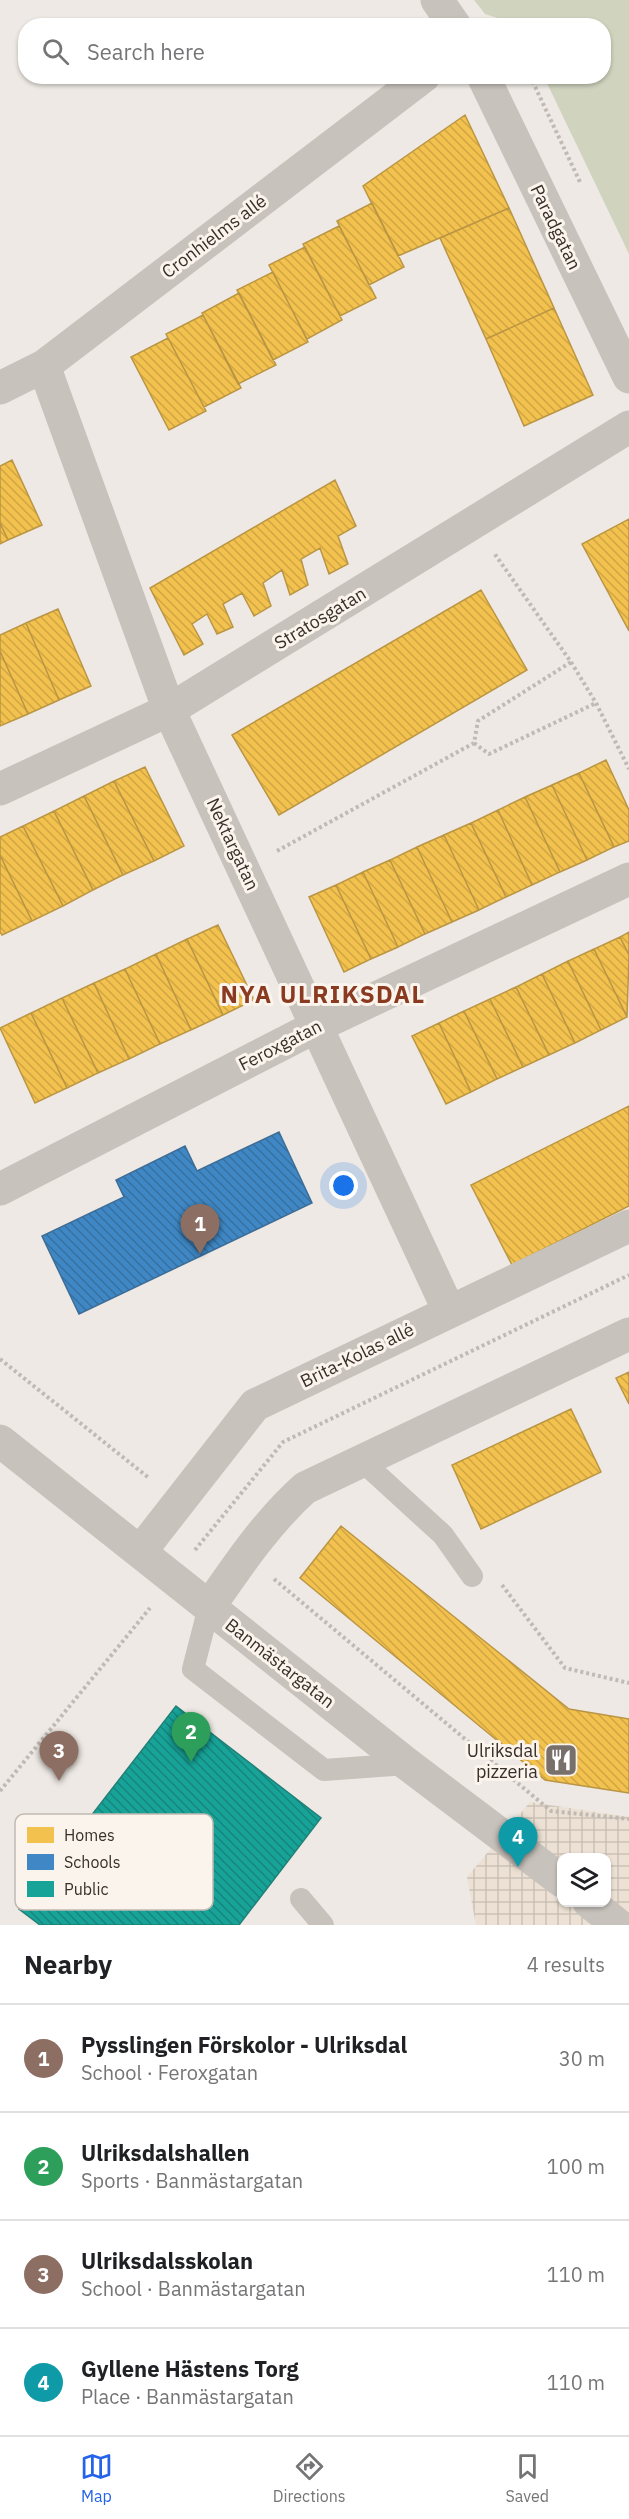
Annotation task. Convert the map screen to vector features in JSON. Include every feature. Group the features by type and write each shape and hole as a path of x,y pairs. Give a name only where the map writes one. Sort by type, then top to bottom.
{"street":[{"path":"436,0 448,18"},
{"name":"Cronhielms allé","path":"0,388 44,366 413,84"},
{"name":"Paradgatan","path":"487,84 629,377"},
{"name":"Nektargatan","path":"44,366 170,710 449,1311"},
{"name":"Stratosgatan","path":"0,789 170,710 474,525 629,427"},
{"name":"Feroxgatan","path":"0,1189 317,1026 629,879"},
{"name":"Brita-Kolas allé","path":"140,1552 255,1404 629,1226"},
{"path":"209,1607 245,1555 287,1504 305,1488 629,1334"},
{"name":"Banmästargatan","path":"0,1441 407,1764 557,1878"},
{"path":"595,1907 618,1925"}],"lane":[{"path":"362,1461 443,1535 472,1576"},
{"path":"209,1607 193,1669 324,1770 407,1764"},
{"path":"301,1899 323,1925"}],"path":[{"path":"474,525 570,662 596,703 629,769"},
{"path":"474,743 478,721 570,662"},
{"path":"474,743 489,754 596,703"},
{"path":"245,869 474,743"},
{"path":"0,1359 245,1555 551,1810 629,1819"}],"green space":[{"path":"474,0 629,0 629,254 547,84 611,84 611,18 497,18 485,14"}],"shaded area":[{"path":"530,1802 629,1817 629,1925 476,1925 467,1877"}],"building: Homes":[{"path":"465,115 509,208 398,256 363,186"},
{"path":"372,203 404,267 369,285 337,221"},
{"path":"509,208 554,308 486,339 440,238"},
{"path":"339,226 376,298 340,316 303,244"},
{"path":"305,247 342,320 307,339 269,265"},
{"path":"273,272 308,342 273,360 237,290"},
{"path":"239,293 276,365 238,384 202,313"},
{"path":"554,308 593,395 524,426 486,339"},
{"path":"203,315 241,388 204,407 166,334"},
{"path":"168,338 206,411 169,430 131,357"},
{"path":"12,460 42,525 8,540 0,523 0,466"},
{"path":"335,480 356,526 338,536 348,564 329,574 320,548 301,559 308,585 290,595 282,570 263,583 271,606 254,616 242,593 223,604 233,627 217,634 207,614 192,624 203,644 184,655 150,588"},
{"path":"629,519 629,631 582,544"},
{"path":"0,523 8,540 0,544"},
{"path":"481,590 527,670 279,815 232,735"},
{"path":"58,609 91,686 59,700 26,623"},
{"path":"26,623 59,700 28,714 0,651 0,635"},
{"path":"0,651 28,714 0,726"},
{"path":"606,760 629,810 629,841 614,847 579,773"},
{"path":"145,767 184,846 154,861 114,781"},
{"path":"579,773 614,847 587,860 552,785"},
{"path":"114,781 154,861 123,875 84,796"},
{"path":"552,785 587,860 560,872 525,797"},
{"path":"84,796 123,875 93,890 54,811"},
{"path":"525,797 560,872 532,885 498,810"},
{"path":"498,810 532,885 506,897 471,823"},
{"path":"54,811 93,890 63,906 23,826"},
{"path":"471,823 506,897 479,910 444,835"},
{"path":"23,826 63,906 32,921 0,855 0,837"},
{"path":"444,835 479,910 452,922 417,847"},
{"path":"417,847 452,922 425,934 390,860"},
{"path":"0,855 32,921 2,935 0,932"},
{"path":"390,860 425,934 398,947 363,872"},
{"path":"363,872 398,947 371,959 336,885"},
{"path":"336,885 371,959 344,972 309,897"},
{"path":"218,925 254,1000 223,1015 187,939"},
{"path":"629,932 629,955 620,937"},
{"path":"620,937 629,955 627,1017 594,949"},
{"path":"187,939 223,1015 191,1030 156,954"},
{"path":"594,949 627,1017 601,1030 568,961"},
{"path":"156,954 191,1030 160,1044 125,969"},
{"path":"568,961 601,1030 575,1043 542,974"},
{"path":"125,969 160,1044 129,1059 94,983"},
{"path":"542,974 575,1043 549,1055 516,987"},
{"path":"94,983 129,1059 98,1073 62,998"},
{"path":"516,987 549,1055 523,1067 490,999"},
{"path":"62,998 98,1073 67,1088 31,1013"},
{"path":"490,999 523,1067 497,1079 464,1011"},
{"path":"464,1011 497,1079 471,1092 439,1023"},
{"path":"31,1013 67,1088 35,1103 0,1028"},
{"path":"439,1023 471,1092 446,1104 412,1036"},
{"path":"629,1106 629,1206 512,1265 471,1185"},
{"path":"629,1372 629,1404 616,1378"},
{"path":"571,1409 601,1472 481,1529 452,1465"},
{"path":"341,1526 569,1709 629,1719 629,1793 545,1780 300,1578"}],"building: Schools":[{"path":"279,1132 312,1203 79,1314 42,1236 124,1197 116,1180 185,1146 197,1171"}],"building: Public":[{"path":"176,1706 321,1818 239,1925 40,1925 20,1910 213,1910 213,1814 92,1814"}],"place":[{"name":"Pysslingen Förskolor - Ulriksdal","path":"200,1254"},
{"name":"Ulriksdal pizzeria","path":"561,1760"},
{"name":"Ulriksdalshallen","path":"191,1762"},
{"name":"Ulriksdalsskolan","path":"59,1781"},
{"name":"Gyllene Hästens Torg","path":"518,1867"}],"district":[{"name":"NYA ULRIKSDAL","path":"323,994"}]}
